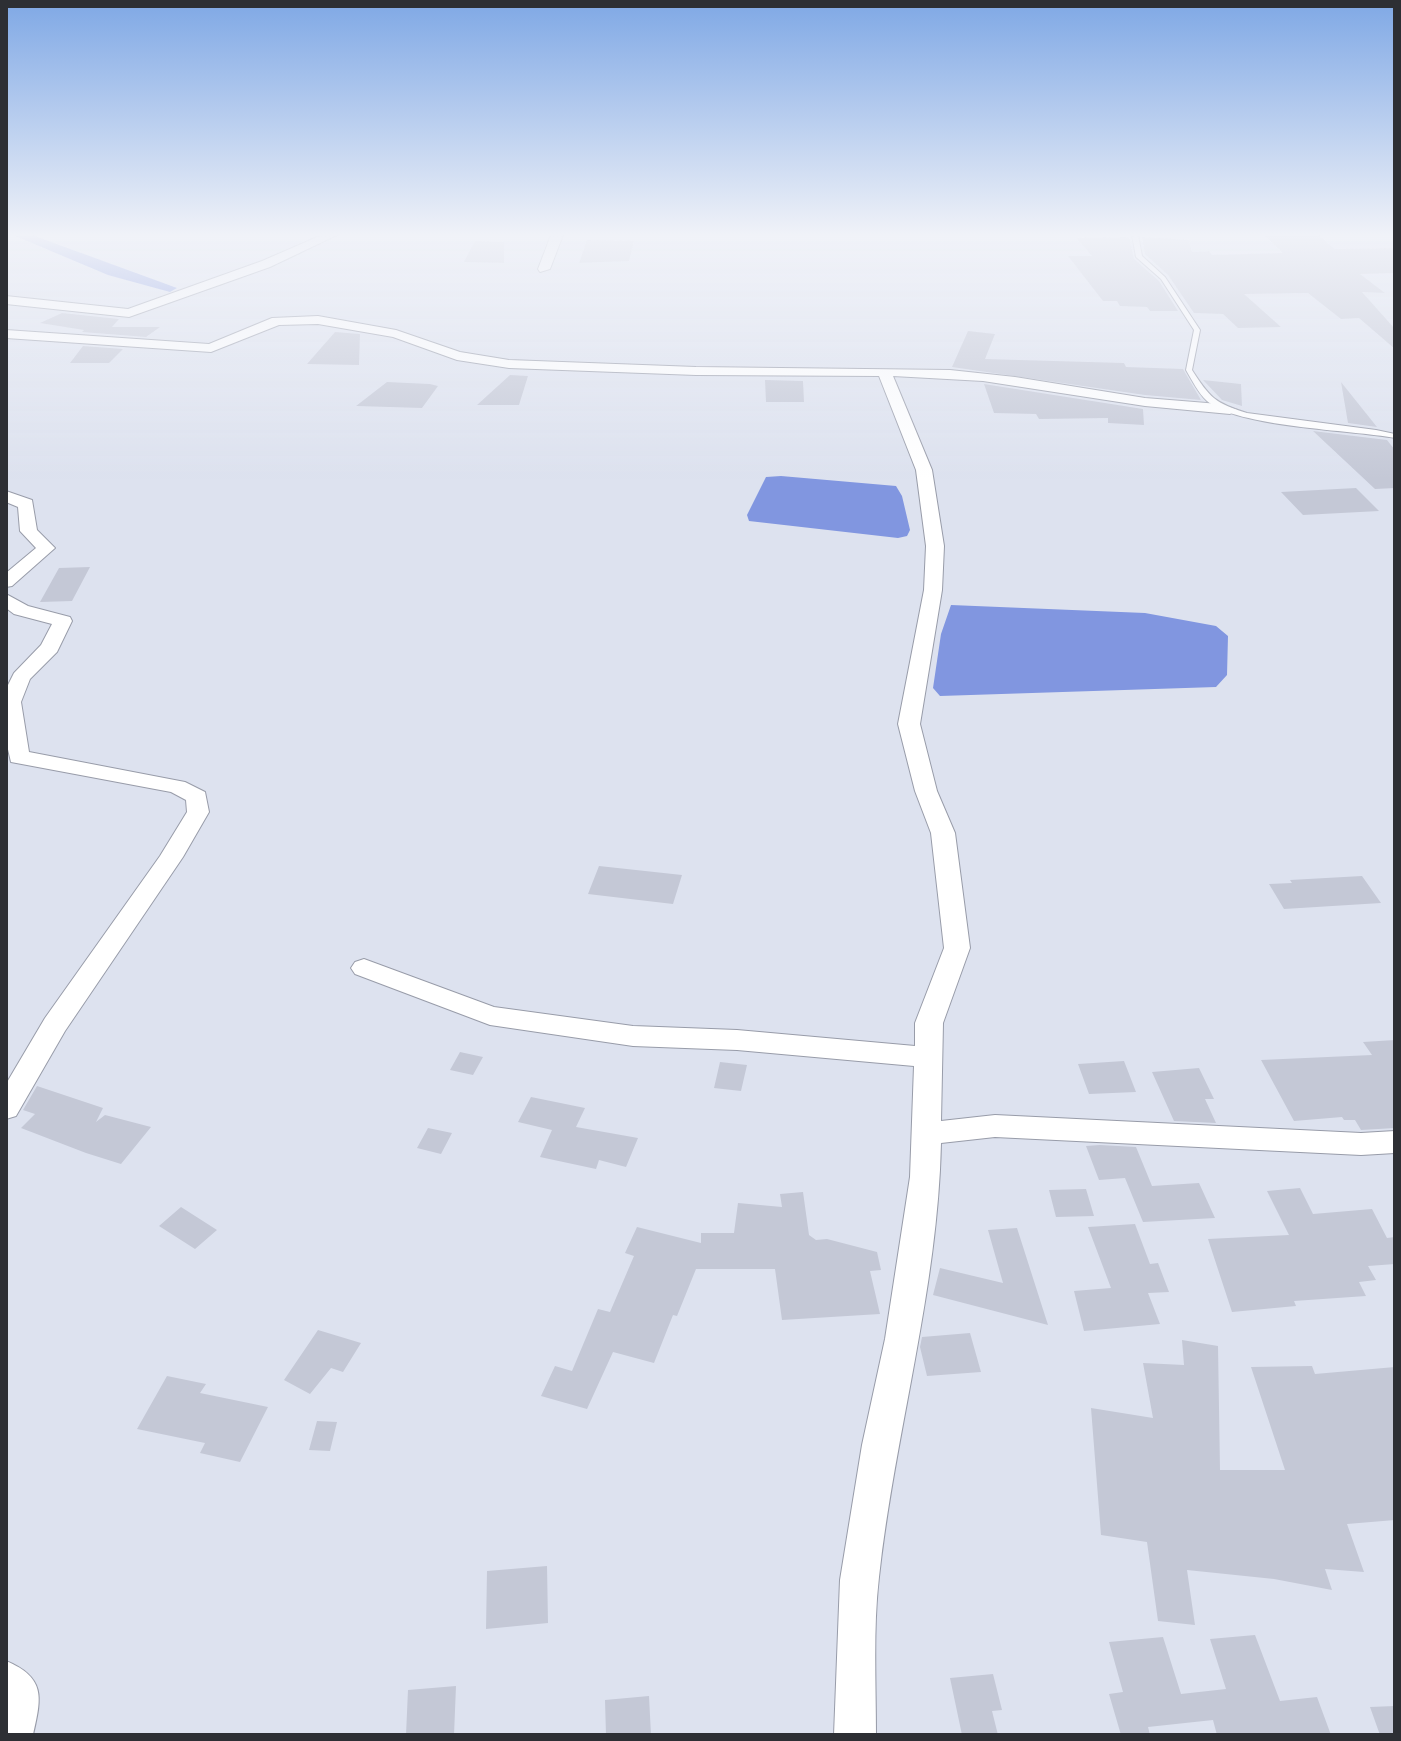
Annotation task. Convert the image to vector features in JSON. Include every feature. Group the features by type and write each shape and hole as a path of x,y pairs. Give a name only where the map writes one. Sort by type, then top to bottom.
{"street":[{"path":"6,334 211,348 277,321 318,320 396,334 457,356 509,364 696,371 939,371 1049,384 1149,402 1230,410"},
{"path":"855,1735 859,1580 880,1445 902,1339 925,1177 929,1023 957,948 943,833 926,791 909,724 933,590 935,546 924,470 884,372"},
{"path":"6,496 26,504 29,531 46,548 6,582"},
{"path":"6,600 21,610 63,621 50,648 21,677 11,702 19,757 177,787 197,797 198,812 171,857 55,1025 6,1108"},
{"path":"364,968 490,1016 633,1036 737,1040 928,1057"},
{"path":"926,1134 995,1126 1361,1144 1395,1142"},
{"path":"6,1681 21,1698 12,1735"}],"lane":[{"path":"1188,316 1197,330 1189,370 1211,401 1230,410 1395,436"}],"water":[{"path":"766,477 896,486 902,496 910,530 907,536 898,538 749,521 747,515"},
{"path":"951,605 1145,613 1216,626 1228,636 1227,675 1216,687 940,696 933,688 941,634"}],"building":[{"path":"55,316 93,316 119,319 112,327 160,327 146,337 82,332 84,330 40,323"},
{"path":"1225,316 1269,316 1281,327 1238,328"},
{"path":"1338,316 1384,316 1395,329 1395,349 1359,318 1341,319"},
{"path":"968,331 995,334 985,359 1124,363 1126,367 1183,369 1201,400 1145,395 952,367"},
{"path":"335,332 360,334 359,365 307,364"},
{"path":"83,346 123,349 109,363 70,363"},
{"path":"510,375 528,376 519,405 477,405"},
{"path":"765,380 803,381 804,402 766,402"},
{"path":"1203,380 1241,384 1242,406 1222,400"},
{"path":"387,382 438,386 422,408 356,406"},
{"path":"1341,382 1377,427 1348,423"},
{"path":"984,384 1143,409 1144,425 1108,423 1108,418 1039,419 1036,414 994,413"},
{"path":"1313,431 1387,440 1395,450 1395,488 1375,489"},
{"path":"1356,488 1379,511 1303,515 1281,492"},
{"path":"90,567 72,601 40,602 59,568"},
{"path":"599,866 682,875 673,904 588,894"},
{"path":"1362,876 1381,903 1284,909 1269,884 1292,883 1290,880"},
{"path":"1395,1040 1395,1128 1361,1130 1355,1120 1344,1120 1342,1117 1294,1121 1261,1060 1372,1055 1363,1042"},
{"path":"460,1052 483,1057 473,1075 450,1070"},
{"path":"1124,1061 1136,1092 1089,1094 1078,1064"},
{"path":"720,1062 747,1065 741,1091 714,1088"},
{"path":"1199,1068 1214,1099 1205,1099 1216,1123 1174,1121 1152,1072"},
{"path":"37,1086 103,1108 96,1122 105,1115 151,1127 121,1164 86,1153 21,1128 35,1114 23,1110"},
{"path":"531,1097 585,1108 576,1127 638,1138 626,1167 599,1160 596,1169 540,1157 552,1130 518,1122"},
{"path":"428,1128 452,1133 441,1154 417,1148"},
{"path":"1086,1146 1136,1147 1152,1186 1199,1183 1215,1218 1143,1222 1125,1178 1099,1180"},
{"path":"1300,1188 1313,1214 1372,1209 1387,1238 1395,1237 1395,1264 1368,1266 1376,1280 1359,1282 1366,1296 1294,1301 1296,1306 1232,1312 1208,1239 1289,1235 1267,1191"},
{"path":"1086,1189 1094,1216 1056,1217 1049,1190"},
{"path":"803,1192 809,1235 816,1240 827,1239 877,1252 881,1270 870,1271 880,1314 782,1320 775,1269 696,1269 654,1363 613,1352 587,1409 541,1396 555,1366 572,1371 598,1309 610,1312 634,1256 625,1253 637,1227 701,1243 701,1233 734,1233 738,1203 782,1207 780,1194"},
{"path":"181,1207 217,1230 195,1249 159,1226"},
{"path":"1135,1224 1150,1264 1158,1263 1169,1292 1148,1293 1160,1324 1084,1331 1074,1291 1111,1288 1088,1227"},
{"path":"1017,1228 1048,1325 933,1295 940,1268 1003,1283 988,1230"},
{"path":"318,1330 361,1343 343,1372 331,1368 310,1394 284,1380"},
{"path":"970,1333 981,1372 927,1376 920,1347 922,1337"},
{"path":"1182,1340 1218,1346 1220,1470 1285,1470 1251,1367 1312,1366 1315,1374 1395,1367 1395,1520 1347,1524 1364,1572 1325,1569 1332,1590 1274,1579 1187,1570 1195,1625 1158,1621 1147,1542 1101,1535 1091,1408 1153,1418 1143,1363 1184,1365"},
{"path":"167,1376 206,1384 200,1393 268,1407 240,1462 200,1453 205,1443 137,1429"},
{"path":"317,1421 337,1422 330,1451 309,1450"},
{"path":"547,1566 548,1623 486,1629 487,1571"},
{"path":"1255,1635 1280,1701 1317,1697 1331,1735 1217,1735 1213,1720 1148,1727 1150,1735 1121,1735 1109,1694 1123,1692 1109,1642 1163,1637 1181,1694 1226,1689 1210,1639"},
{"path":"993,1674 1002,1710 992,1711 998,1735 962,1735 950,1678"},
{"path":"456,1686 454,1735 406,1735 408,1690"},
{"path":"649,1696 651,1735 606,1735 605,1700"},
{"path":"1395,1706 1395,1735 1380,1735 1370,1707"}]}
